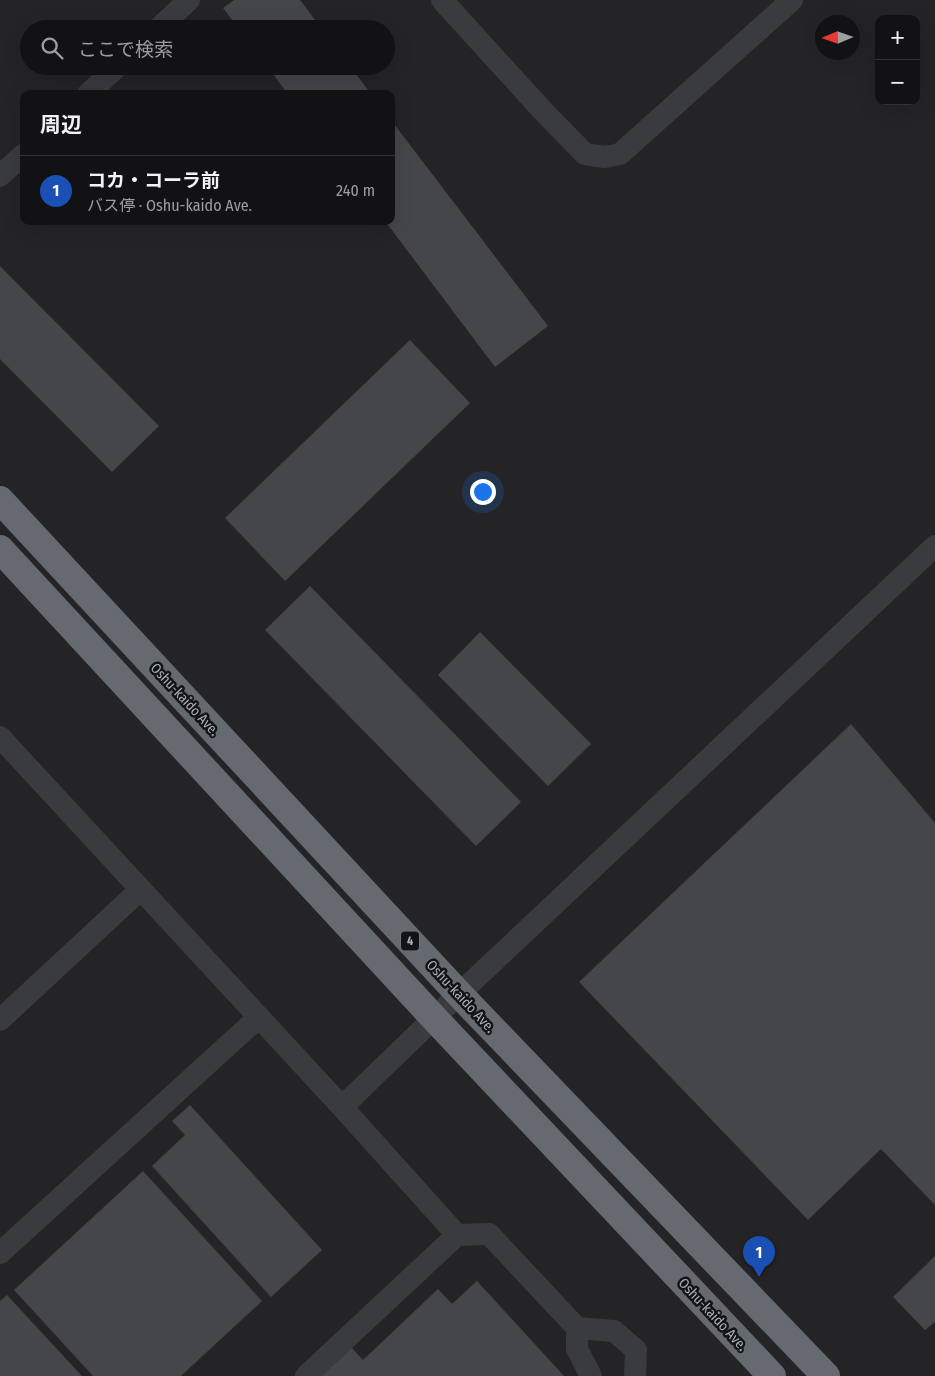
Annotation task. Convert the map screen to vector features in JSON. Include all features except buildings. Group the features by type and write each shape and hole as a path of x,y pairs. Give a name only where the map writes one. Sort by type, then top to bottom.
{"highway":[{"name":"Oshu-kaido Ave.","path":"0,500 458,994 826,1376"},
{"name":"Oshu-kaido Ave.","path":"0,549 434,1018 772,1376"}],"street":[{"path":"168,20 190,0"},
{"path":"442,0 543,111 585,154 605,158 620,154 792,0"},
{"path":"92,90 108,75"},
{"path":"0,176 20,158"},
{"path":"342,1107 458,994 935,546"},
{"path":"0,737 342,1107 457,1236"},
{"path":"0,1020 140,890"},
{"path":"0,1253 259,1017"},
{"path":"306,1376 457,1236 489,1234 577,1328 614,1331 636,1350 635,1376"},
{"path":"577,1328 577,1349 591,1376"}],"shaded area":[{"path":"0,0 935,0 935,1376 0,1376"}],"place":[{"name":"コカ・コーラ前","path":"759,1277"}]}
